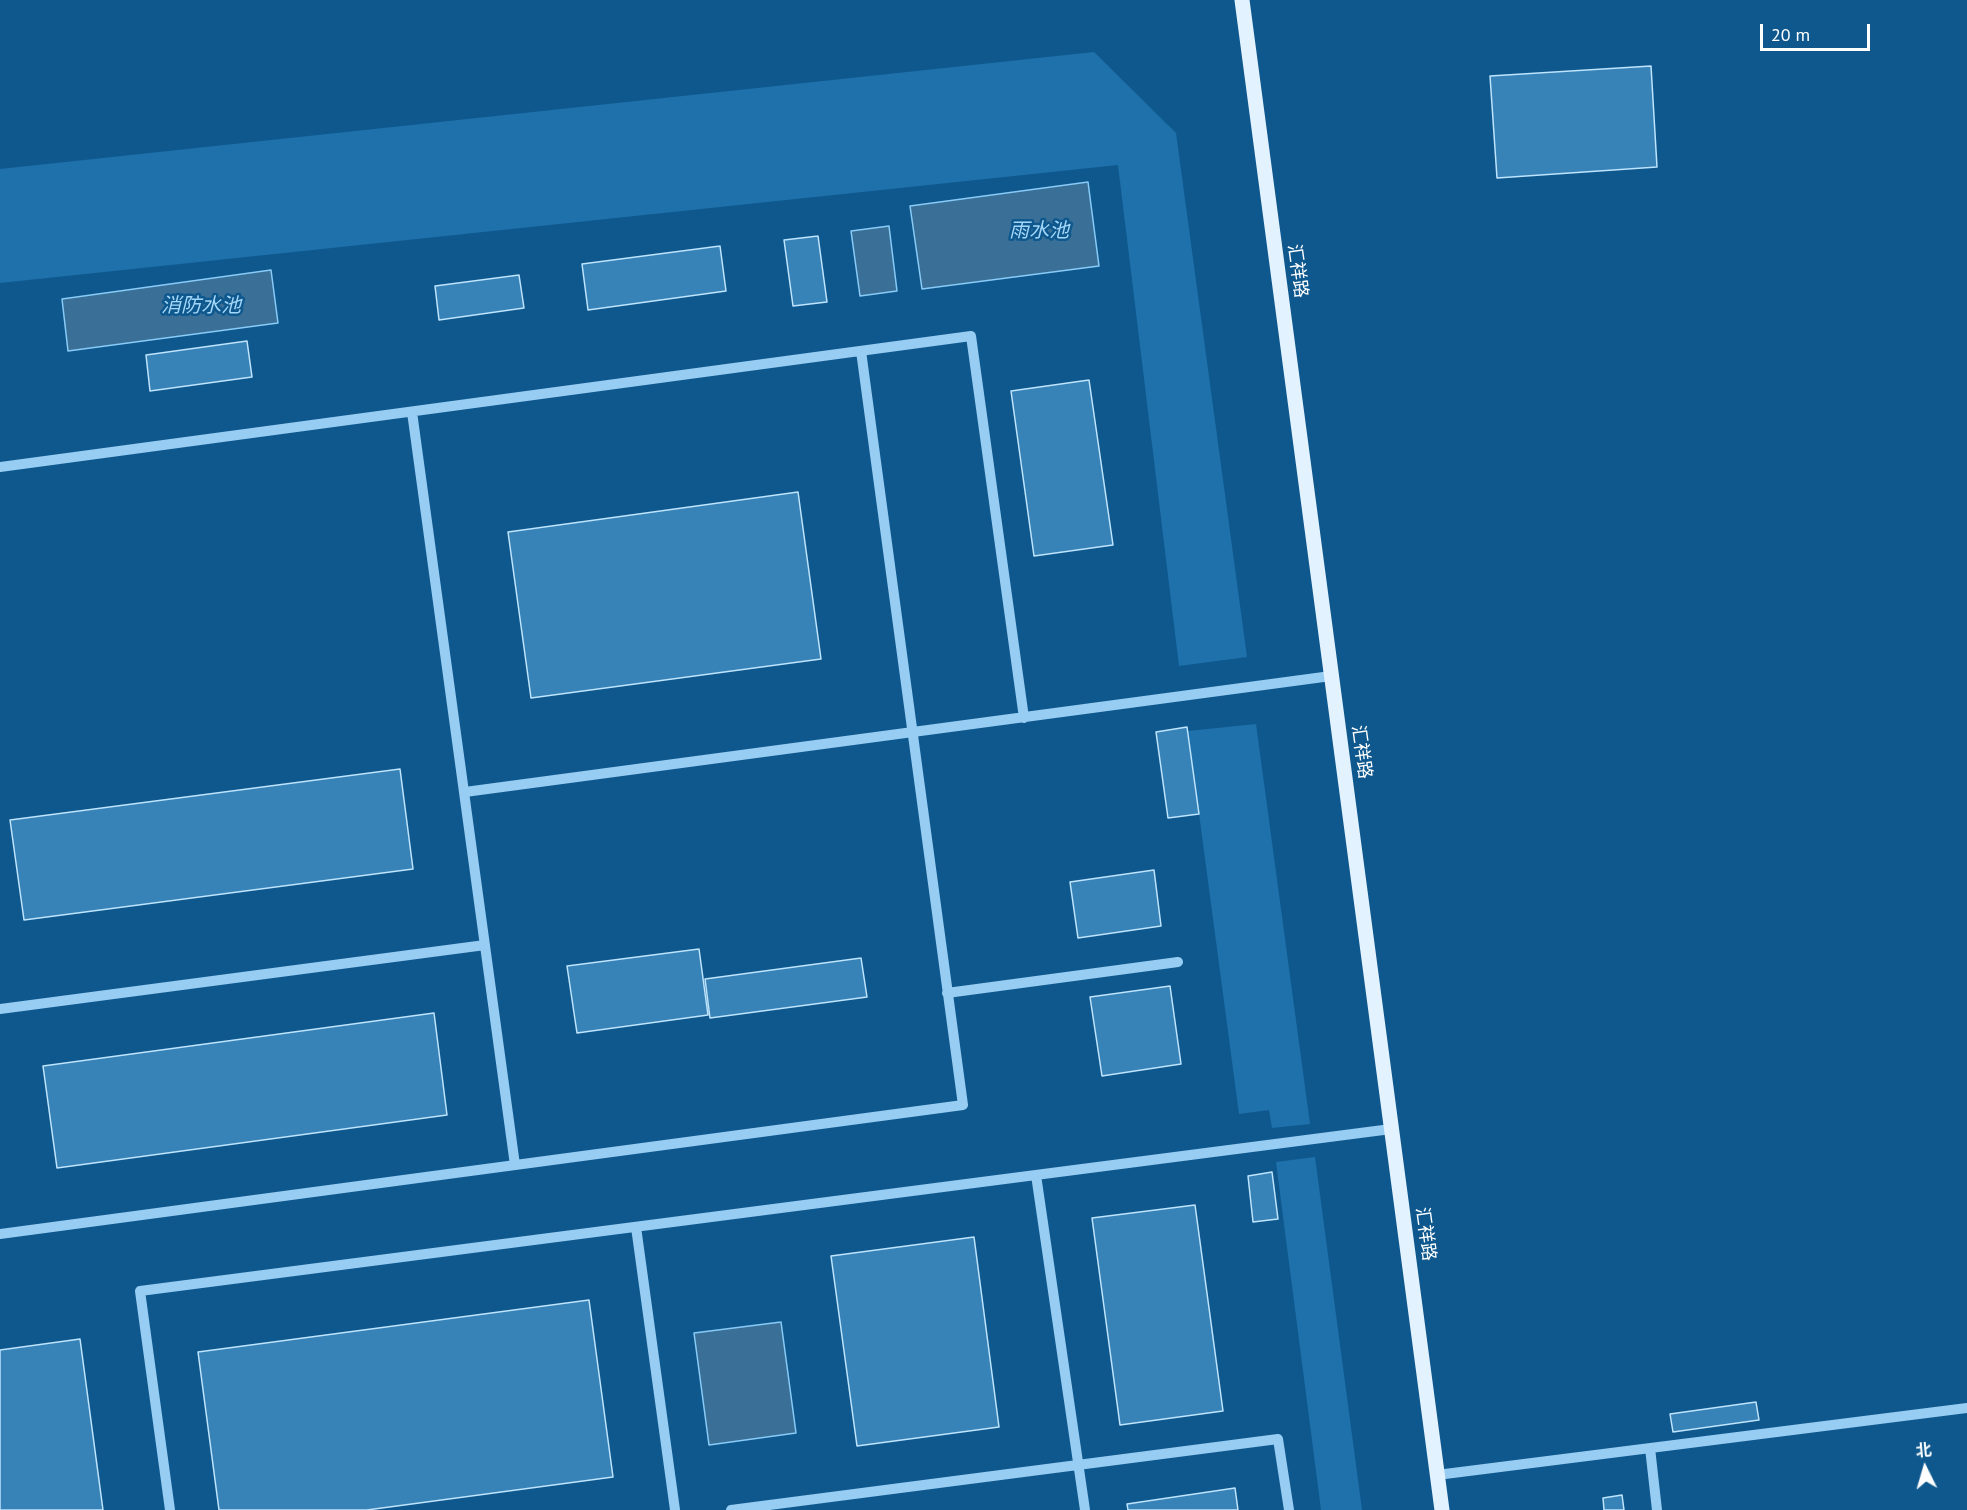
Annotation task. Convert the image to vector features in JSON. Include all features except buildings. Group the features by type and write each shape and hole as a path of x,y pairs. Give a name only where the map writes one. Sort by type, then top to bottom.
{"main road":[{"name":"汇祥路","path":"1242,0 1442,1510"}],"lane":[{"path":"0,467 971,336 1024,718"},
{"path":"0,1234 963,1105 861,351"},
{"path":"412,411 515,1165"},
{"path":"465,792 1331,676"},
{"path":"0,1009 485,945"},
{"path":"947,993 1178,962"},
{"path":"170,1510 140,1291 1391,1129"},
{"path":"1036,1175 1084,1510"},
{"path":"636,1227 675,1510"},
{"path":"1437,1475 1967,1408"},
{"path":"731,1510 1278,1439 1288,1510"},
{"path":"1650,1448 1657,1510"}],"shaded area":[{"path":"1094,52 1176,133 1247,657 1179,666 1118,165 0,283 0,169"},
{"path":"1256,724 1310,1124 1272,1128 1269,1110 1239,1114 1188,731"},
{"path":"1315,1157 1362,1510 1321,1510 1276,1162"}],"water":[{"name":"雨水池","path":"1088,182 1099,266 922,289 910,206"},
{"path":"889,226 897,291 860,296 851,231"},
{"name":"消防水池","path":"271,270 278,323 68,351 62,299"},
{"path":"781,1322 796,1433 709,1445 694,1333"}]}
